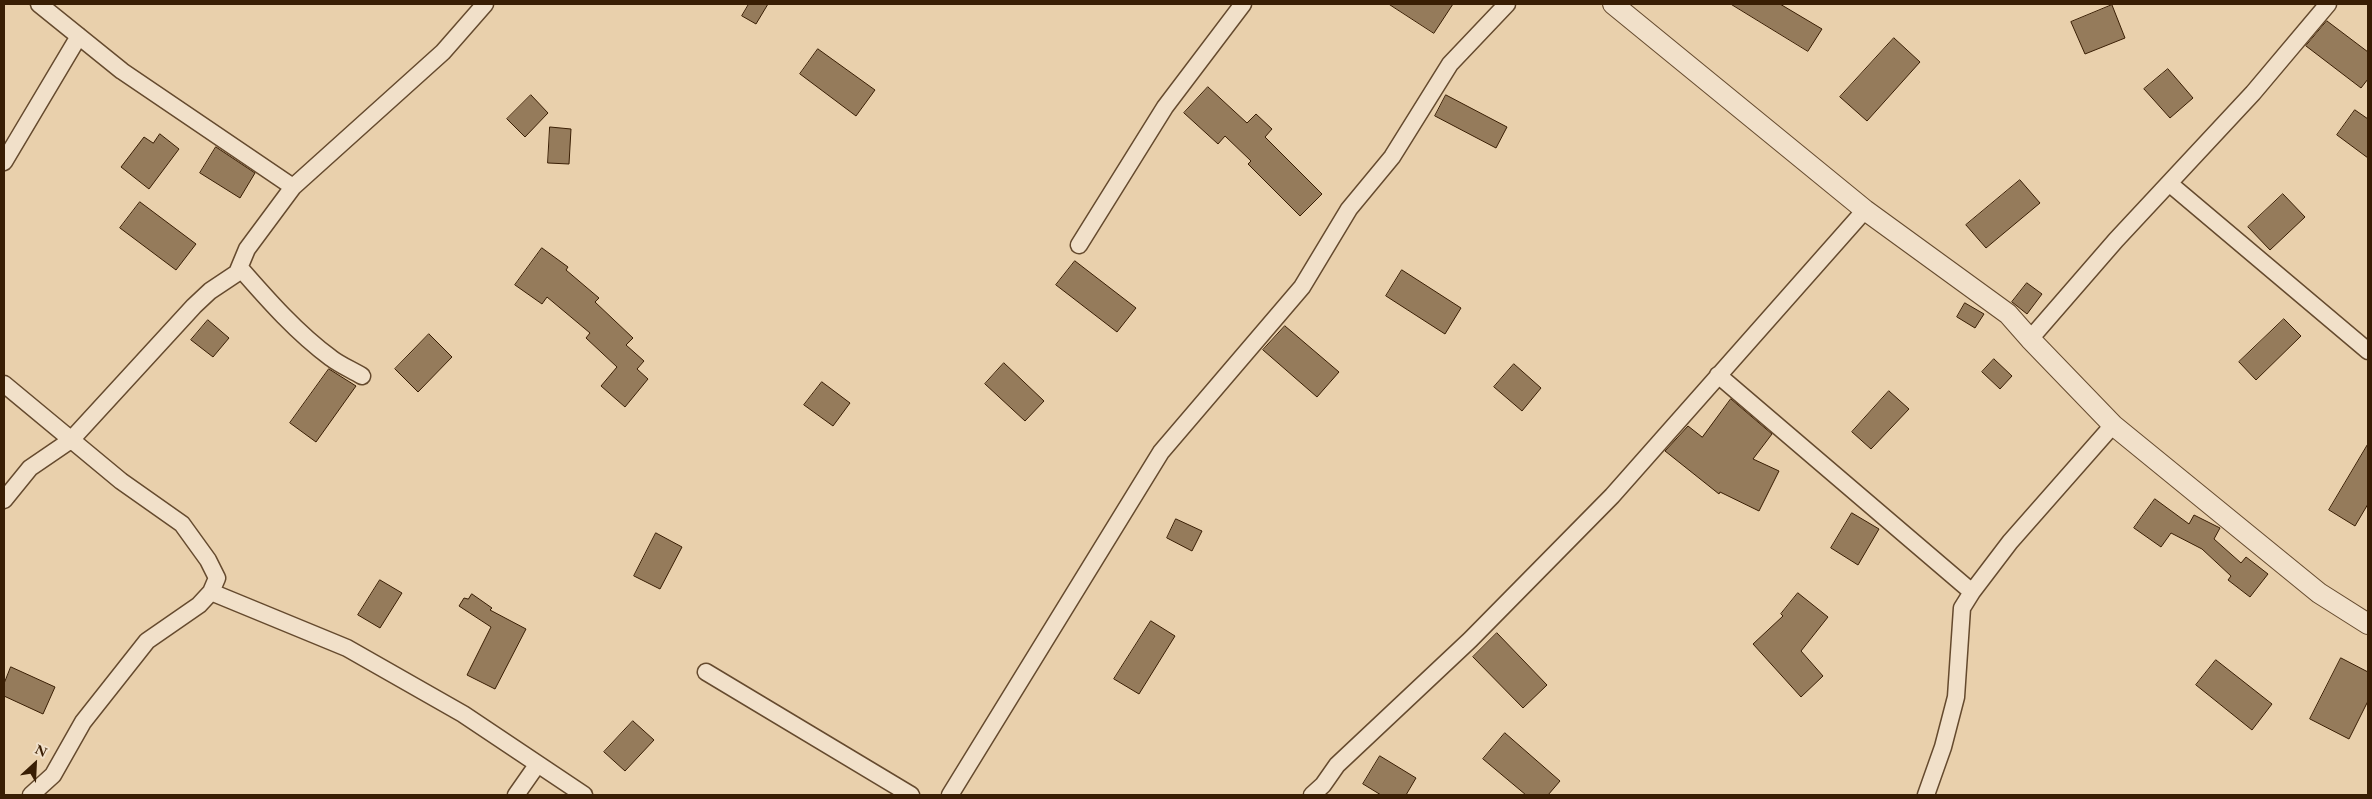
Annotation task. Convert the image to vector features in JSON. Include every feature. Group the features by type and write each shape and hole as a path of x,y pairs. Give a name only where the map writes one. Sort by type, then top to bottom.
{"street":[{"path":"39,4 122,71 293,187"},
{"path":"4,500 30,468 71,440 194,306 210,291 232,278 240,268 247,249 293,187 443,52 485,4"},
{"path":"1079,245 1165,107 1243,4"},
{"path":"950,795 1161,452 1302,287 1349,209 1392,157 1450,64 1506,4"},
{"path":"1613,4 1865,210 2008,314 2113,426 2319,593 2368,624"},
{"path":"2030,339 2116,240 2253,93 2328,4"},
{"path":"4,162 79,36"},
{"path":"2170,184 2368,351"},
{"path":"1312,795 1323,785 1337,765 1470,640 1612,496 1865,210"},
{"path":"240,268 271,304 332,359 362,376"},
{"path":"1718,375 1972,592"},
{"path":"4,384 121,481 182,524 208,560 217,578 211,592 199,605 147,641 83,722 52,775 32,795"},
{"path":"1926,795 1943,747 1956,697 1962,608 2010,542 2113,426"},
{"path":"211,592 347,648 463,714 584,795"},
{"path":"706,672 911,795"},
{"path":"516,795 537,765"}],"building":[{"path":"749,4 768,4 756,24 742,16"},
{"path":"1389,4 1453,4 1434,33"},
{"path":"1731,4 1780,4 1822,29 1808,51"},
{"path":"2112,5 2125,38 2085,54 2071,22"},
{"path":"2327,21 2368,52 2368,79 2361,88 2306,46"},
{"path":"1894,38 1920,62 1867,121 1840,97"},
{"path":"818,49 875,90 856,116 800,74"},
{"path":"2168,69 2193,98 2170,118 2144,89"},
{"path":"1208,87 1247,123 1256,114 1272,129 1265,137 1322,194 1300,216 1248,164 1251,161 1225,136 1218,144 1184,113"},
{"path":"531,95 548,113 525,137 507,119"},
{"path":"1446,95 1507,127 1496,148 1435,116"},
{"path":"2355,110 2368,119 2368,158 2337,135"},
{"path":"550,127 571,129 569,164 548,163"},
{"path":"160,134 179,149 149,189 121,167 144,137 153,143"},
{"path":"216,147 255,173 240,198 200,173"},
{"path":"2020,180 2040,203 1986,248 1966,225"},
{"path":"2283,194 2305,217 2270,250 2248,227"},
{"path":"140,202 196,244 176,270 120,228"},
{"path":"542,248 568,267 566,270 599,298 595,302 633,338 626,345 644,361 637,369 648,379 625,407 601,386 617,367 586,338 590,333 547,297 542,304 515,285"},
{"path":"1075,261 1136,308 1117,332 1056,285"},
{"path":"1402,270 1461,308 1445,334 1386,296"},
{"path":"2027,283 2042,294 2027,314 2012,302"},
{"path":"1965,303 1984,314 1975,328 1957,317"},
{"path":"2284,319 2301,336 2256,380 2239,362"},
{"path":"208,320 229,338 213,357 191,340"},
{"path":"1285,326 1339,372 1317,397 1263,350"},
{"path":"429,334 452,357 418,392 395,369"},
{"path":"1994,359 2012,376 2000,389 1982,372"},
{"path":"1004,363 1044,401 1025,421 985,384"},
{"path":"1514,364 1541,388 1522,411 1494,387"},
{"path":"329,369 356,386 316,442 290,423"},
{"path":"822,382 850,403 833,426 804,405"},
{"path":"1889,391 1909,409 1871,449 1852,432"},
{"path":"1731,399 1772,434 1753,459 1779,471 1759,511 1720,492 1719,494 1665,451 1688,426 1702,437"},
{"path":"2368,444 2368,504 2355,526 2329,510"},
{"path":"2155,499 2189,524 2194,515 2220,528 2214,539 2241,563 2246,557 2268,574 2250,597 2228,580 2231,576 2202,549 2171,533 2161,547 2134,528"},
{"path":"1852,513 1879,529 1858,565 1831,548"},
{"path":"1176,519 1202,531 1192,551 1167,538"},
{"path":"656,533 682,547 660,589 634,576"},
{"path":"380,580 402,593 380,628 358,615"},
{"path":"1798,593 1828,617 1801,651 1823,676 1801,697 1753,644 1783,616 1781,614"},
{"path":"472,594 492,608 490,610 526,629 495,689 467,675 491,627 459,606 464,598 468,599"},
{"path":"1151,621 1175,636 1139,694 1114,679"},
{"path":"1497,633 1547,685 1523,708 1473,657"},
{"path":"2341,658 2368,672 2368,701 2349,739 2310,719"},
{"path":"2216,660 2272,704 2252,730 2196,685"},
{"path":"11,667 55,687 43,714 4,696 4,684"},
{"path":"633,721 654,740 625,771 604,752"},
{"path":"1505,733 1560,781 1548,795 1526,795 1483,759"},
{"path":"1380,756 1416,778 1406,795 1381,795 1363,784"}]}
